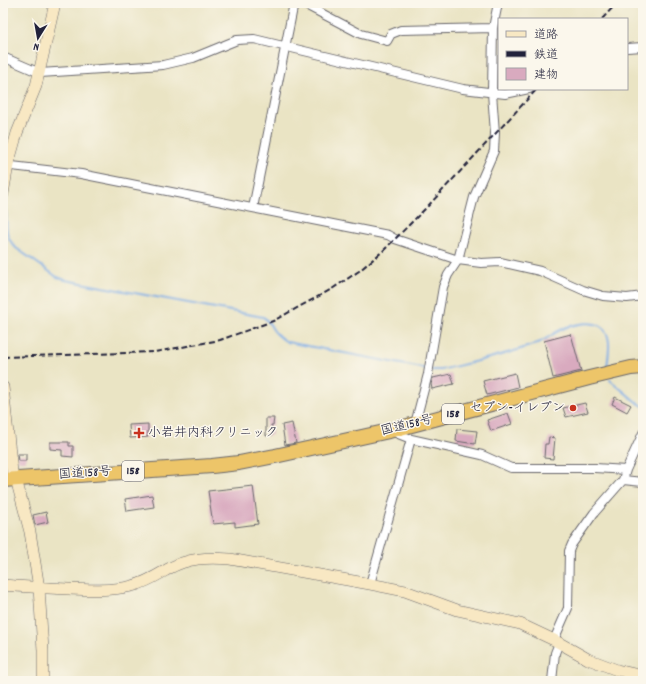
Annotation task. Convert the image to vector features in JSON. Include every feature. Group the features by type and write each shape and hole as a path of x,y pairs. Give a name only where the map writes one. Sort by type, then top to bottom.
{"highway":[{"name":"国道158号","path":"8,476 125,463 210,458 263,458 389,431 582,380 631,368 643,367"}],"street":[{"path":"3,194 6,165 36,86 56,3"},
{"path":"253,208 294,3"},
{"path":"302,3 361,34 387,41 391,34 401,30 493,28"},
{"path":"415,424 429,369 443,287 448,274 458,260 474,197 494,151 495,134 492,94 493,28 498,3"},
{"path":"3,57 40,73 163,65 193,58 237,40 254,39 463,89 492,94 505,94 524,90"},
{"path":"628,48 643,47"},
{"path":"6,165 81,174 388,235 395,239 458,260 500,262 540,271 583,290 603,296 627,298 643,296"},
{"path":"3,387 8,476 30,532 39,588 43,650 43,681"},
{"path":"389,431 411,439 482,455 511,468 595,468 626,470"},
{"path":"552,681 556,642 568,608 569,551 572,544 594,513 623,480 643,433"},
{"path":"370,584 411,439"},
{"path":"623,480 643,482"},
{"path":"3,585 39,588 107,590 132,586 155,578 168,569 191,559 212,557 405,591 457,610 520,624 602,665 643,676"}],"building":[{"path":"571,334 581,371 553,378 544,341"},
{"path":"515,373 518,387 487,395 483,381"},
{"path":"451,374 454,384 432,389 431,384 433,378"},
{"path":"615,397 631,405 627,412 612,404"},
{"path":"585,403 588,412 566,417 563,408"},
{"path":"508,413 512,424 491,431 487,420"},
{"path":"266,418 274,418 273,425 271,425 272,435 266,436"},
{"path":"292,423 296,443 285,445 282,425"},
{"path":"148,424 148,437 130,438 129,425"},
{"path":"457,429 477,431 475,444 456,441"},
{"path":"549,437 555,438 553,459 544,458 545,444 548,444"},
{"path":"50,442 69,442 69,446 73,446 73,457 62,456 62,450 50,449"},
{"path":"17,454 26,454 26,461 18,461"},
{"path":"253,486 258,524 235,527 235,522 213,524 208,491"},
{"path":"152,495 154,507 127,511 125,499"},
{"path":"46,512 48,522 35,525 33,515"}],"waterway":[{"path":"6,212 6,227 8,235 16,248 57,277 65,280 263,317 268,321 277,334 287,342 427,369"},
{"path":"432,370 441,370 514,351 538,343 566,327 589,323 600,326 607,334 609,339 607,368"},
{"path":"610,380 643,406"}],"railway":[{"path":"603,18 617,3"},
{"path":"3,357 155,352 220,340 273,321 332,289 359,271 383,251 428,206 536,90"}],"place":[{"name":"セブン-イレブン","path":"573,408"},
{"name":"小岩井内科クリニック","path":"139,433"}]}
